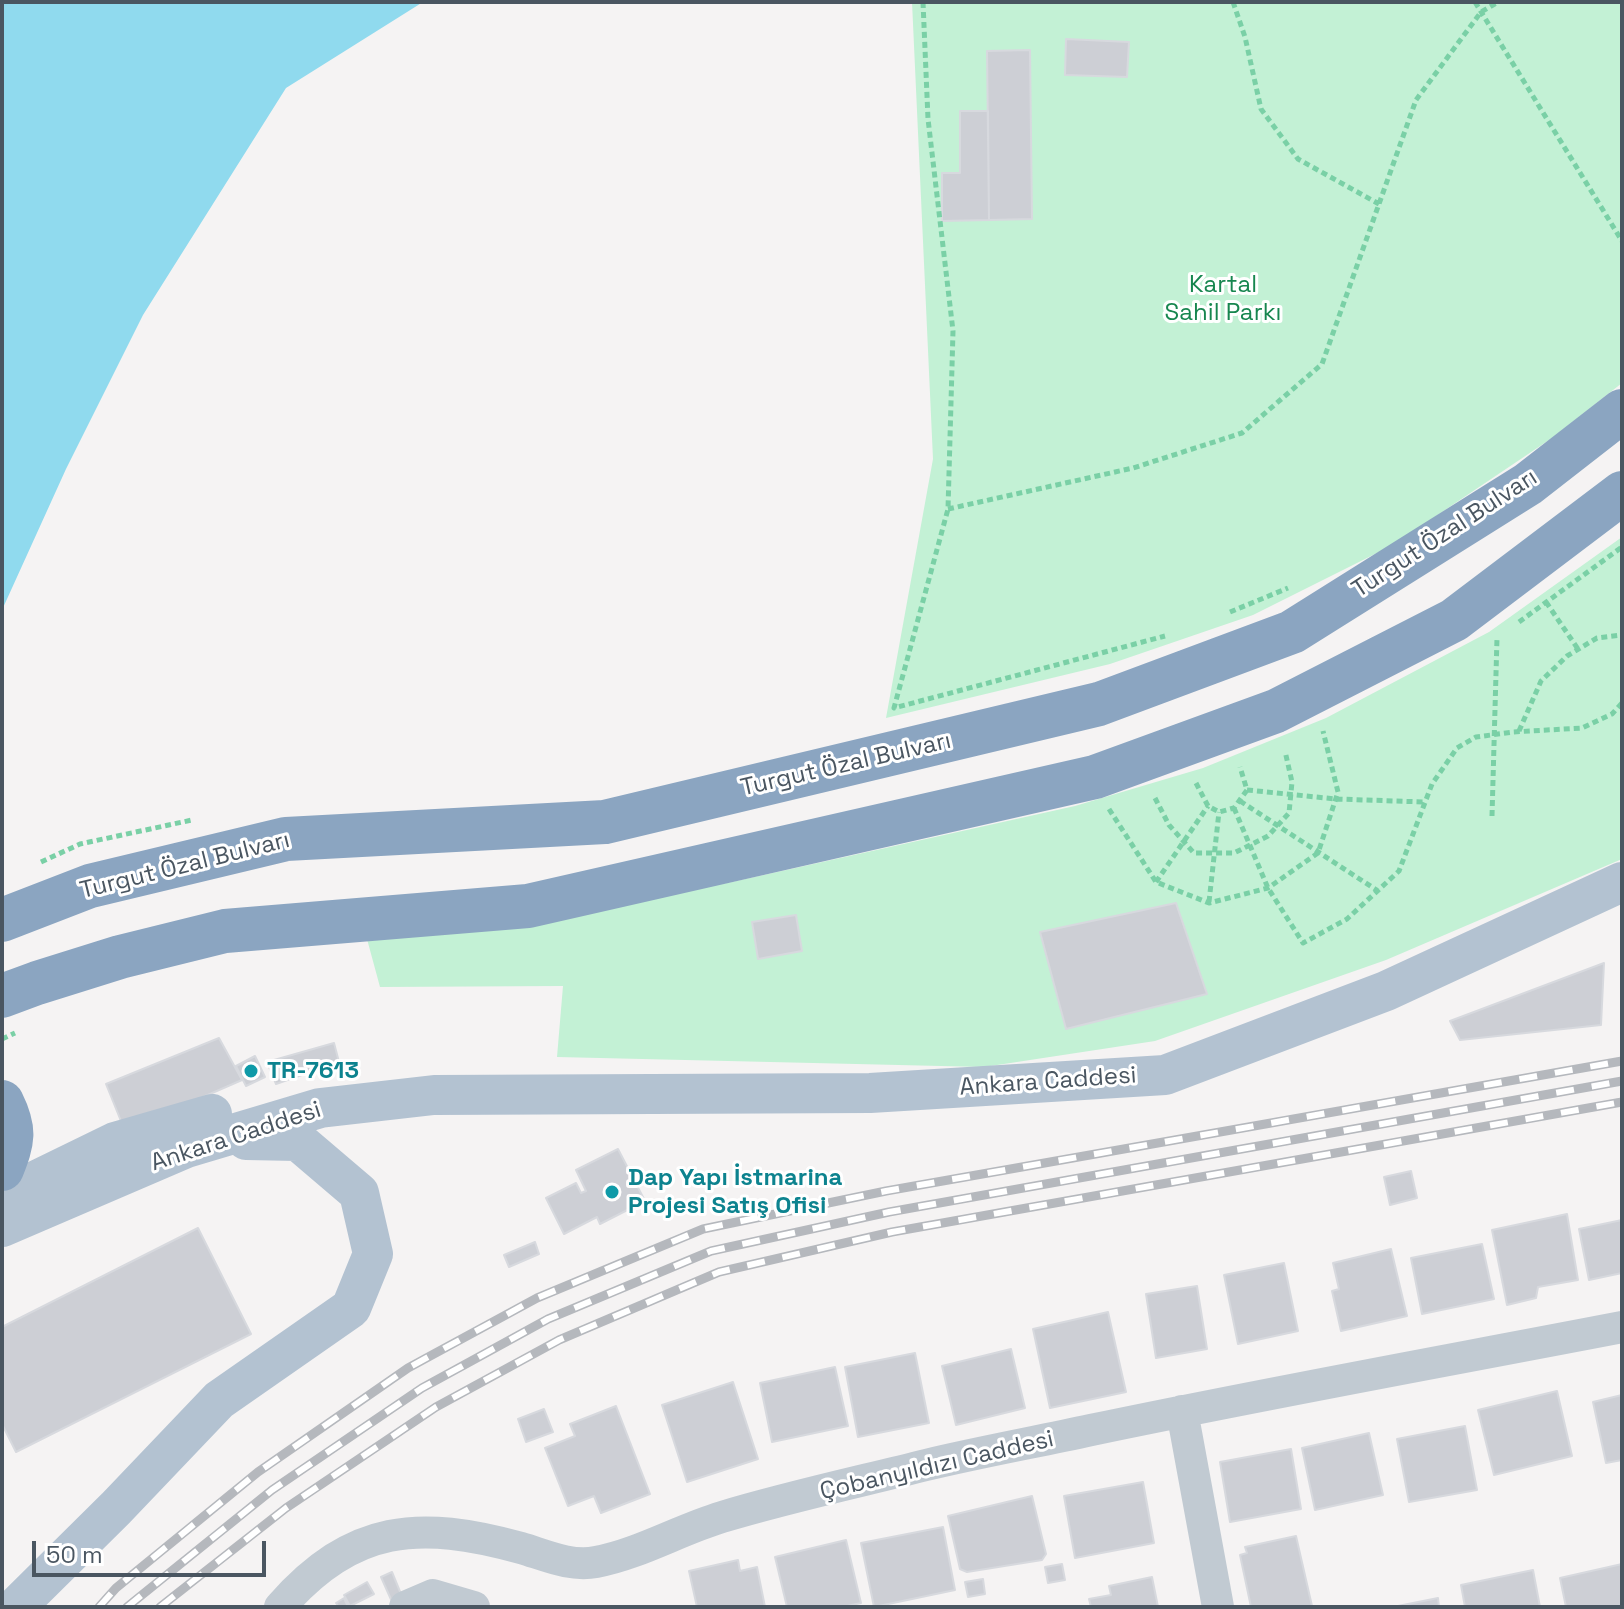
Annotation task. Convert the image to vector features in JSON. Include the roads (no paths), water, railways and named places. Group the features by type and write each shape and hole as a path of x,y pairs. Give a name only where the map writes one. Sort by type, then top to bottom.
{"highway":[{"name":"Turgut Özal Bulvarı","path":"2,920 90,886 286,839 605,822 1099,704 1292,632 1528,484 1622,411"},
{"path":"2,996 120,957 225,931 528,906 1095,777 1276,711 1454,620 1622,493"},
{"path":"2,1102 12,1123 2,1169"}],"main road":[{"name":"Ankara Caddesi","path":"2,1227 186,1148 320,1108 434,1095 870,1093 1165,1075 1386,991 1622,882"},
{"name":"Ankara Caddesi","path":"2,1197 115,1142 298,1088 389,1082 434,1095"},
{"path":"16,1607 219,1400 351,1308 373,1254 359,1193 298,1141 218,1139"}],"street":[{"name":"Çobanyıldızı Caddesi","path":"280,1607 301,1583 332,1558 369,1540 413,1532 457,1532 563,1562 594,1563 720,1518 929,1464 1182,1411 1622,1327"},
{"path":"1182,1411 1218,1607"},
{"path":"405,1607 433,1595 474,1607"}],"water":[{"path":"2,2 423,2 286,88 143,315 66,469 2,610"}],"railway":[{"path":"99,1607 116,1588 258,1472 408,1368 537,1298 703,1229 886,1191 1622,1061"},
{"path":"127,1607 272,1490 422,1388 548,1319 711,1251 889,1212 1622,1081"},
{"path":"160,1607 286,1508 436,1407 559,1340 719,1272 892,1232 1622,1102"}],"place":[{"name":"TR-7613","path":"251,1071"},
{"name":"Dap Yapı İstmarina Projesi Satış Ofisi","path":"612,1192"}],"park label":[{"name":"Kartal Sahil Parkı","path":"1223,299"}]}
